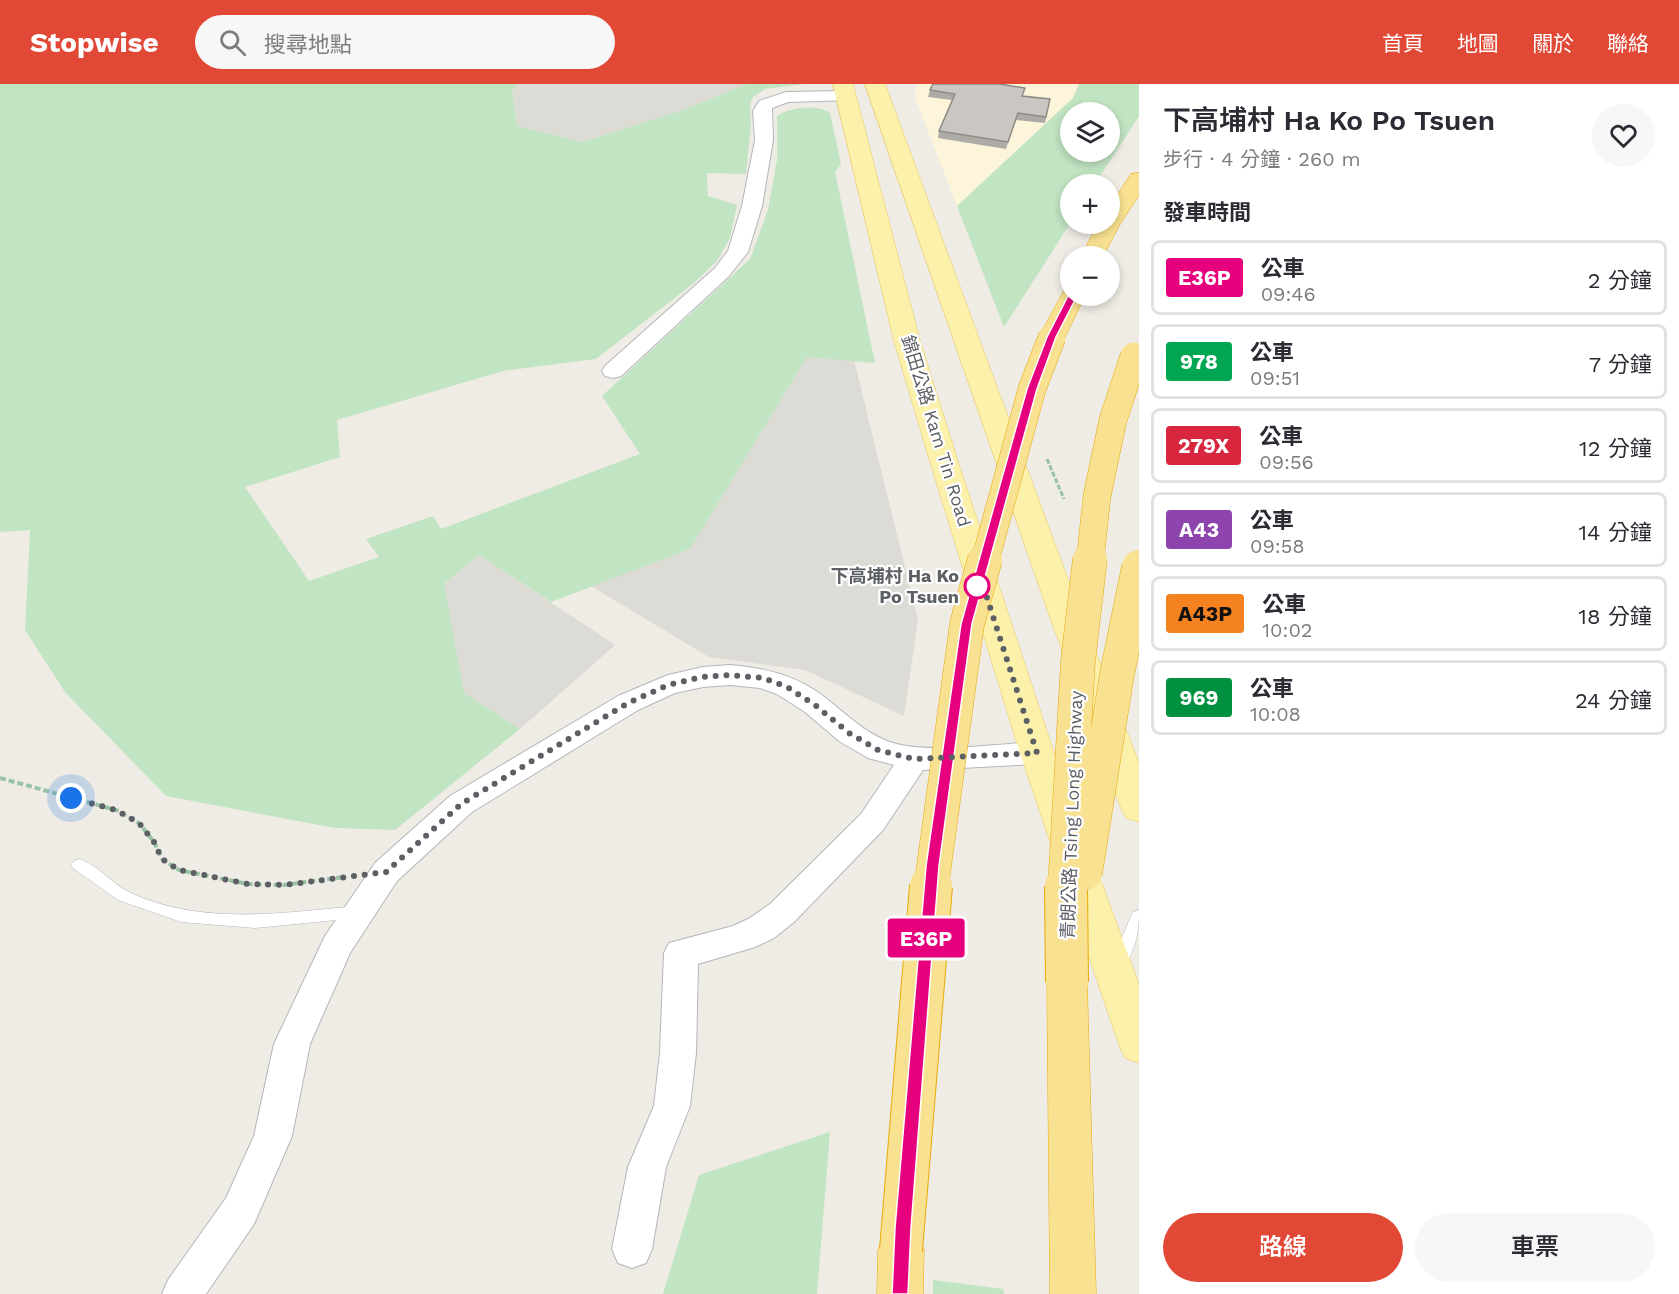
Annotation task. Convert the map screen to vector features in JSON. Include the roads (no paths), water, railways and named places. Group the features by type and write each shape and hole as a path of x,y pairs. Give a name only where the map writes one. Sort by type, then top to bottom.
{"highway":[{"path":"1120,208 1139,179"},
{"path":"900,1294 901,1250 933,866 967,624 1032,389 1052,337 1068,306"},
{"name":"青朗公路 Tsing Long Highway","path":"1072,1290 1065,896 1078,661 1097,496 1113,420 1137,349"},
{"path":"1067,982 1117,674 1139,567"}],"main road":[{"path":"875,84 1064,612 1139,808"},
{"name":"錦田公路 Kam Tin Road","path":"845,90 907,341 1037,753 1116,972 1139,1046"}],"street":[{"path":"612,371 722,272 738,252 748,224 754,195 764,140 762,111 765,105 786,97 845,90"},
{"path":"182,1294 240,1211 273,1136 292,1044 337,946 386,872 461,804 628,703 668,685 702,677 730,675 763,678 787,687 815,705 849,733 878,750 914,759 1037,753"},
{"path":"632,1249 647,1167 672,1106 678,1053 681,952 712,947 743,937 762,928 782,913 872,822 914,759"}],"lane":[{"path":"79,866 123,896 181,916 255,922 360,912"},
{"path":"1116,972 1139,916"}],"place":[{"name":"下高埔村 Ha Ko Po Tsuen","path":"977,586"}]}
